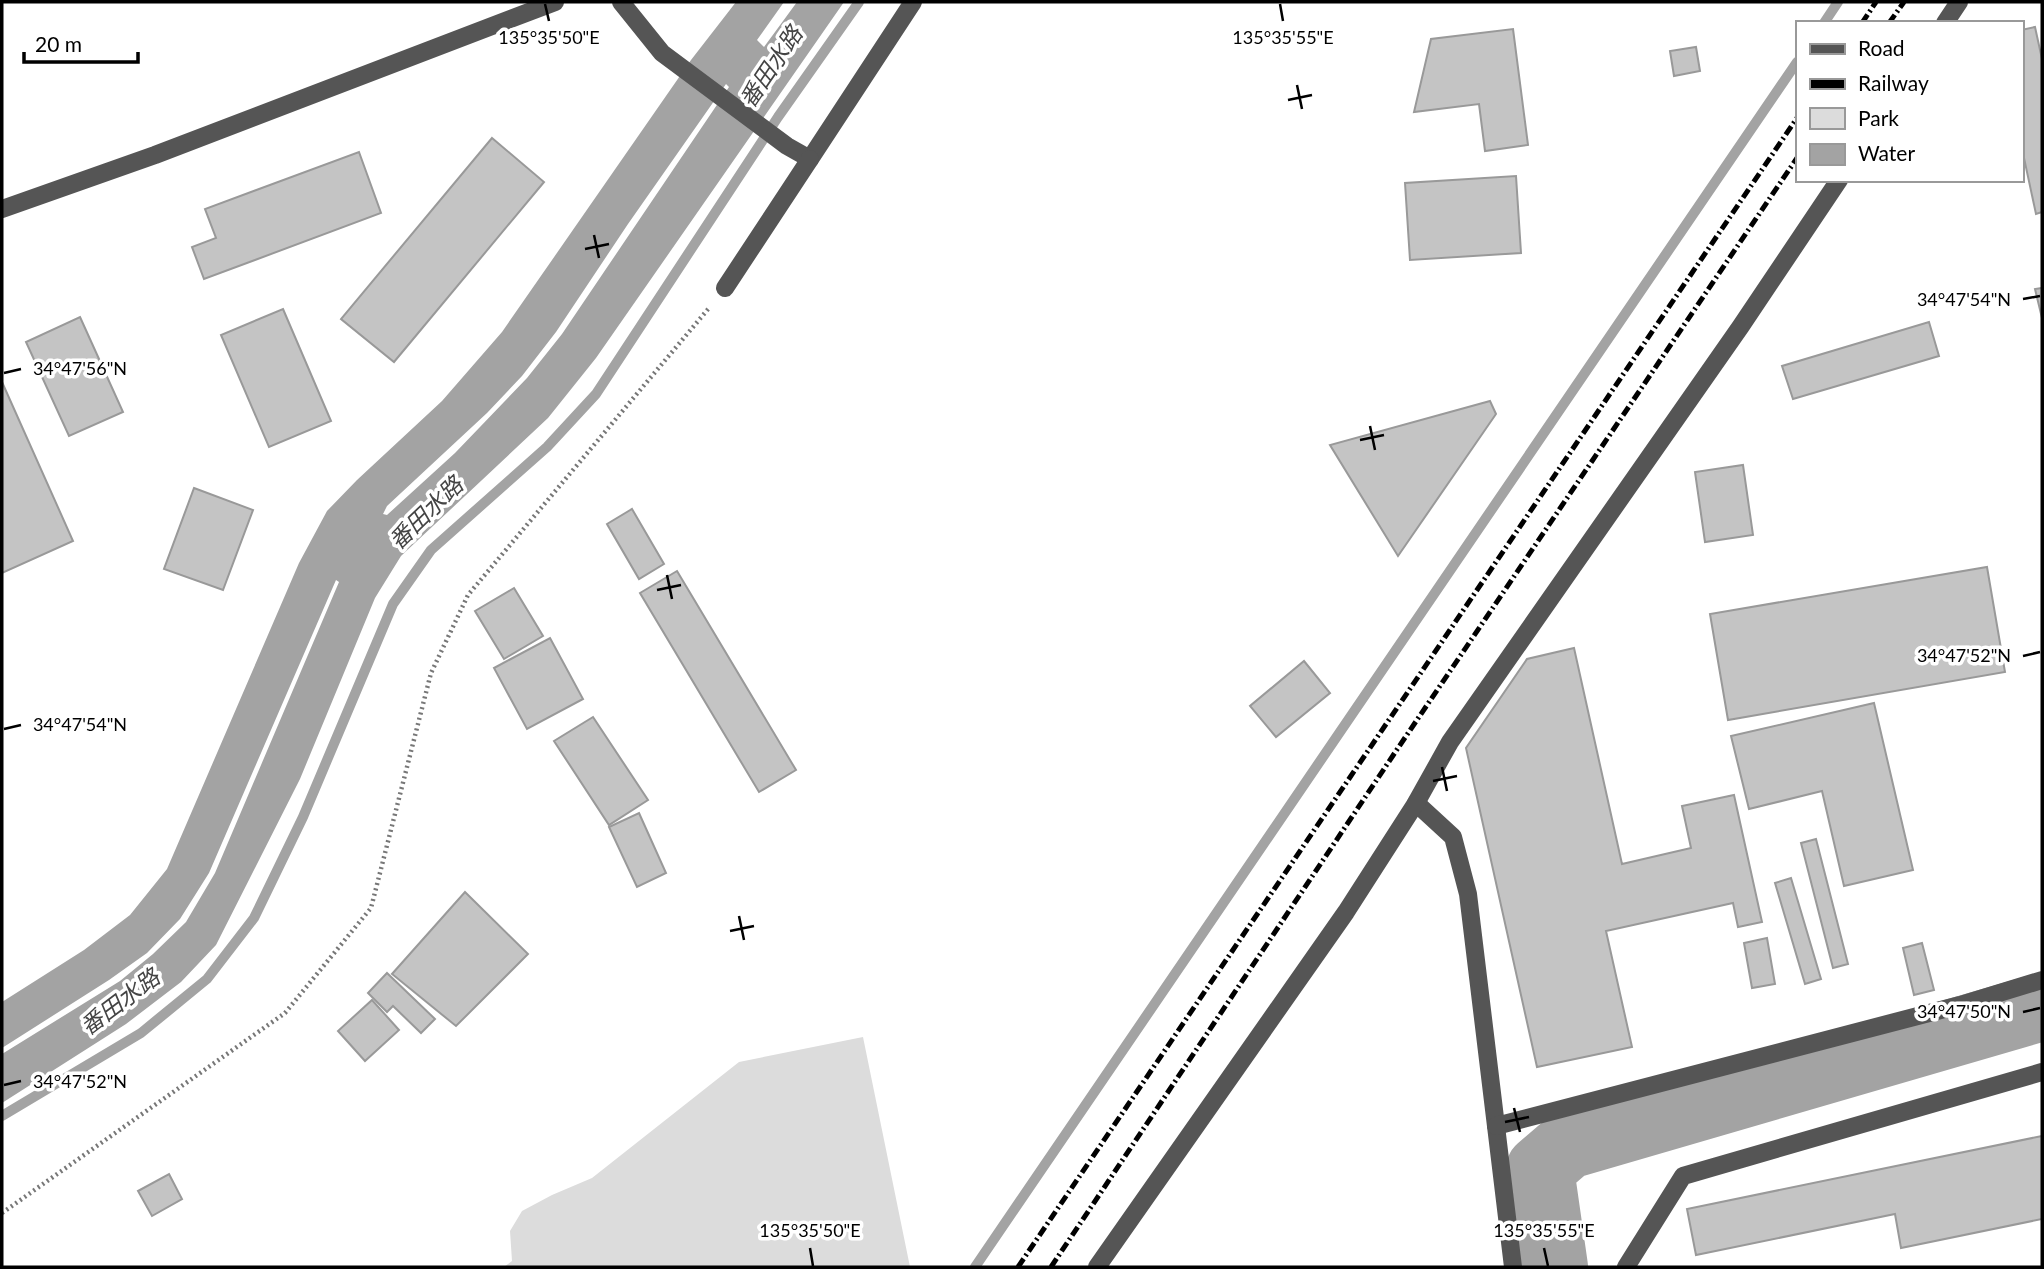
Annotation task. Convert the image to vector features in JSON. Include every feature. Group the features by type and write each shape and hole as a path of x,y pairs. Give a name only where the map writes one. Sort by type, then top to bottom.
{"street":[{"path":"2,209 155,155 555,2"},
{"path":"621,2 662,53 787,146 810,159"},
{"path":"725,288 912,2"},
{"path":"1946,21 1959,2"},
{"path":"1097,1267 1346,912 1416,803 1450,742 1741,326 1838,182"},
{"path":"1416,803 1452,836 1468,894 1513,1267"},
{"path":"1496,1126 1960,1005 2042,980"},
{"path":"1626,1267 1683,1176 2042,1072"}],"path":[{"path":"2,1213 285,1013 371,908 431,673 468,595 725,288"}],"green space":[{"path":"863,1037 910,1267 504,1267 512,1261 510,1231 522,1211 592,1178 739,1062"}],"water":[{"name":"番田水路","path":"736,2 784,2 757,40 764,47 797,2 844,2 596,358 548,418 401,556 375,598 300,779 216,945 181,982 126,1024 2,1103 2,1054 120,981 186,922 215,873 339,582 336,580 209,873 180,919 147,953 2,1048 2,1002 84,950 130,915 167,869 299,563 327,511 442,401 502,332 691,60","holes":["726,84 729,87 562,334 527,378 455,453 387,515 383,514 387,506 487,413 522,376 556,332"]}],"building":[{"path":"2035,27 2042,59 2042,212 2036,214 2023,153 2023,30"},
{"path":"1513,29 1528,145 1485,151 1479,104 1414,112 1431,39"},
{"path":"1696,47 1700,71 1674,76 1670,51"},
{"path":"492,138 544,182 394,362 341,319"},
{"path":"359,152 381,213 204,279 192,247 216,238 205,209"},
{"path":"1516,176 1521,253 1410,260 1405,183"},
{"path":"2042,288 2042,318 2035,289"},
{"path":"283,309 331,421 269,447 221,335"},
{"path":"80,317 123,412 69,436 26,342"},
{"path":"1929,322 1939,356 1793,399 1782,366"},
{"path":"2,382 73,541 2,573"},
{"path":"1490,401 1496,414 1398,556 1330,445"},
{"path":"1743,465 1753,535 1705,542 1695,472"},
{"path":"194,488 253,510 223,590 164,569"},
{"path":"632,509 664,564 639,579 607,524"},
{"path":"1987,567 2005,672 1728,720 1710,614"},
{"path":"677,571 796,770 759,792 640,593"},
{"path":"514,588 543,636 504,659 475,611"},
{"path":"550,638 583,699 527,729 494,668"},
{"path":"1574,648 1622,864 1691,848 1682,806 1734,795 1762,922 1738,927 1733,903 1606,931 1632,1047 1537,1067 1466,748 1527,659"},
{"path":"1304,661 1330,693 1276,737 1250,706"},
{"path":"1874,703 1913,870 1844,886 1822,791 1749,809 1731,736"},
{"path":"593,717 648,800 609,825 554,741"},
{"path":"639,813 666,873 637,887 609,827"},
{"path":"1816,839 1848,964 1833,968 1801,843"},
{"path":"1791,878 1821,979 1805,984 1775,883"},
{"path":"465,892 528,954 456,1026 392,974"},
{"path":"1767,938 1775,984 1752,988 1744,943"},
{"path":"1922,943 1934,990 1914,995 1903,948"},
{"path":"387,973 435,1019 421,1033 393,1006 387,1012 368,993"},
{"path":"372,1000 399,1030 365,1061 338,1031"},
{"path":"2042,1136 2042,1219 1901,1248 1895,1214 1696,1255 1687,1209"},
{"path":"169,1174 182,1199 152,1216 138,1191"}],"waterway":[{"path":"2,1116 141,1033 207,979 254,918 303,817 393,604 431,550 547,447 596,394 778,117 859,2"},
{"path":"1825,21 1838,2"},
{"path":"975,1267 1796,63"},
{"path":"1554,1267 1540,1169 1568,1145 2042,1007"}],"railway":[{"path":"1863,21 1876,2"},
{"path":"1890,21 1904,2"},
{"path":"1018,1267 1796,119"},
{"path":"1051,1267 1796,159"}]}
